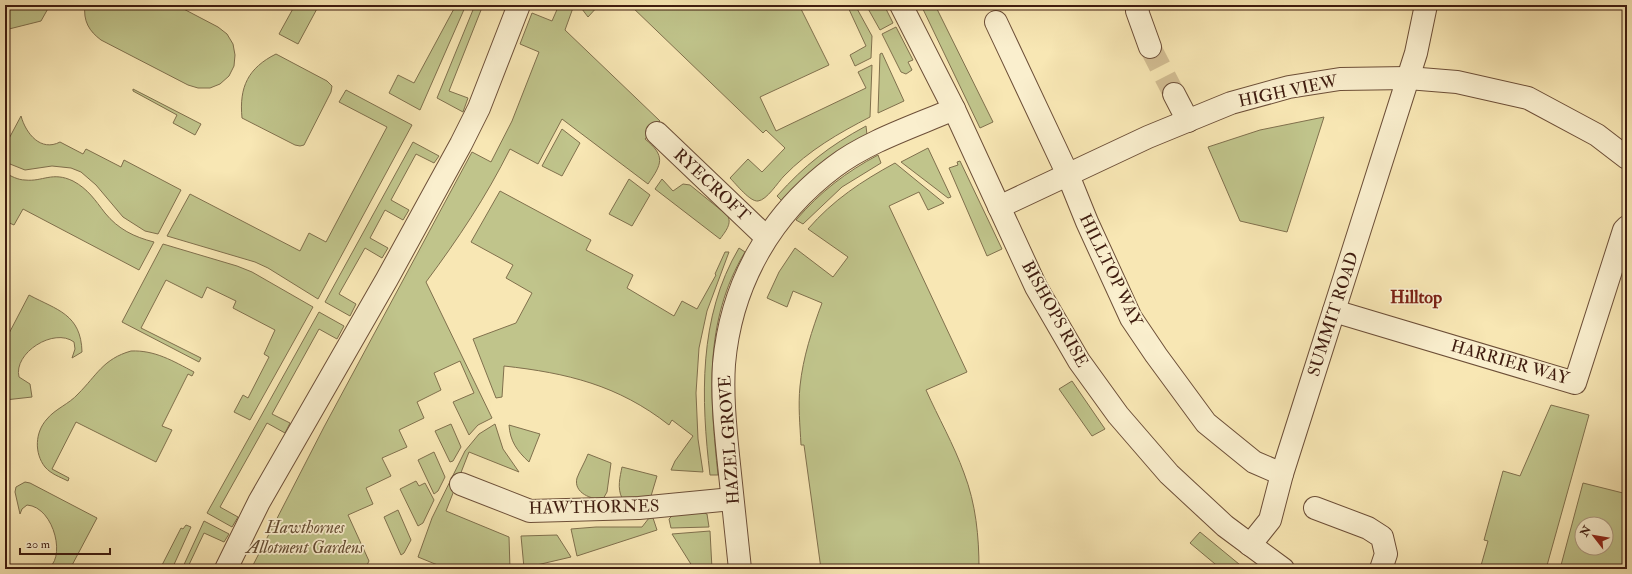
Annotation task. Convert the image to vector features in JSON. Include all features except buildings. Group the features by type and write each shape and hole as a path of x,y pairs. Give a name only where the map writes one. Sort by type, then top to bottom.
{"street":[{"path":"226,569 259,502 387,279 462,144 480,108 519,5"},
{"name":"BISHOPS RISE","path":"901,5 954,109 1044,300 1079,361 1118,415 1169,474 1225,526 1283,569"},
{"path":"1140,5 1137,11 1150,47"},
{"name":"SUMMIT ROAD","path":"1250,545 1270,520 1282,474 1416,53 1426,5"},
{"name":"HILLTOP WAY","path":"996,22 1068,175 1086,222 1131,318 1206,423 1254,462 1282,474"},
{"name":"HIGH VIEW","path":"999,207 1148,137 1231,103 1289,87 1340,78 1408,78 1457,82 1528,98 1597,135 1627,158"},
{"path":"1174,94 1188,121"},
{"name":"HAZEL GROVE","path":"740,569 723,400 725,357 729,329 738,296 750,266 766,237 791,207 834,167 862,149 954,109"},
{"name":"RYECROFT","path":"657,133 766,237"},
{"name":"HARRIER WAY","path":"1334,311 1575,383 1624,230 1627,227"},
{"name":"HAWTHORNES","path":"461,484 530,511 639,508 732,499"},
{"path":"1315,508 1368,528 1382,538 1386,554 1381,569"}],"green space":[{"path":"5,5 50,5 41,21 5,30"},
{"path":"85,5 176,5 218,27 227,34 233,44 235,55 234,66 229,76 220,84 210,88 198,88 188,85 101,40 93,33 86,21"},
{"path":"295,5 319,5 298,44 279,34"},
{"path":"456,5 466,5 420,110 389,93 398,75 414,83"},
{"path":"475,5 483,5 449,91 468,98 463,112 437,98"},
{"name":"Hawthornes Allotment Gardens","path":"559,5 574,5 565,30 660,121 645,139 652,145 659,155 660,160 656,171 648,184 562,119 538,164 510,149 471,217 426,282 492,418 478,425 469,435 453,402 474,393 460,361 434,373 441,390 417,402 424,418 399,430 407,447 382,458 391,476 366,488 373,504 348,515 369,561 365,569 251,569 324,427 472,152 491,162 512,121 539,52 520,44 532,13 552,21"},
{"path":"579,5 599,5 588,17"},
{"path":"630,5 799,5 829,65 760,97 776,131 866,88 858,72 872,65 870,117 847,129 814,150 784,176 765,198 755,201 747,196 730,178 748,159 762,172 785,148 766,130 763,133"},
{"path":"847,5 855,5 872,36 871,58 855,66 850,55 866,46"},
{"path":"866,5 884,5 893,23 880,30"},
{"path":"921,5 935,5 993,122 980,128"},
{"path":"896,27 913,60 908,62 912,70 906,74 901,72 882,34"},
{"path":"882,53 904,101 878,113 880,54"},
{"path":"276,54 327,81 332,86 331,92 304,145 295,145 242,118 242,97 247,80 258,66 266,59"},
{"path":"133,89 201,124 195,135 173,123 177,115 133,91"},
{"path":"346,90 412,125 318,299 268,268 255,262 167,236 190,194 300,251 309,233 326,242 387,127 339,102"},
{"path":"21,116 23,123 31,135 35,140 41,143 47,145 60,142 83,154 86,149 121,167 124,160 181,190 158,234 145,231 123,217 96,185 81,172 71,168 52,166 25,170 5,162 5,146"},
{"path":"1324,117 1287,232 1240,221 1208,147 1260,130"},
{"path":"866,126 867,135 782,201 777,196 818,157 840,141"},
{"path":"562,129 580,143 562,176 542,166"},
{"path":"413,142 439,156 434,163 416,154 391,200 409,210 403,220 385,210 370,238 388,248 382,258 365,248 339,294 356,304 350,316 325,302"},
{"path":"928,148 951,197 948,198 901,162"},
{"path":"878,155 881,163 842,187 803,224 796,220 814,200 834,183 855,168"},
{"path":"960,161 1002,249 987,256 949,168 958,165 957,162"},
{"path":"895,163 944,203 928,210 919,192 889,206 967,372 926,390 956,452 968,485 976,521 979,569 821,569 804,445 801,445 799,401 801,375 811,333 822,303 793,291 787,307 767,298 779,272 795,248 833,277 848,257 808,229 848,192"},
{"path":"5,173 22,180 59,177 66,178 78,184 87,191 115,224 133,235 154,242 139,270 23,209 14,225 5,221"},
{"path":"629,179 650,195 632,226 609,214"},
{"path":"662,179 673,191 683,184 690,185 727,215 729,218 729,224 720,239 655,189"},
{"path":"500,191 591,240 586,250 633,275 627,288 674,316 682,301 697,309 716,275 715,274 725,252 729,252 707,311 699,348 696,393 698,439 703,472 671,470 675,461 693,436 672,420 669,425 650,411 631,400 591,383 570,377 504,366 502,397 496,398 473,339 516,323 532,293 506,278 513,265 471,242"},
{"path":"163,244 237,266 252,272 313,307 250,420 234,412 243,395 248,398 269,357 264,354 275,330 233,308 236,301 207,287 202,298 166,280 141,328 201,358 199,362 122,322"},
{"path":"739,248 745,252 731,278 722,305 716,333 712,389 718,475 710,475 704,388 709,330 716,302 726,274"},
{"path":"29,295 58,310 72,321 81,339 82,352 72,358 75,349 74,342 66,338 46,340 37,345 28,351 22,359 19,368 19,377 30,384 32,397 5,400 5,341"},
{"path":"319,312 344,326 337,339 319,329 272,414 290,423 285,433 267,423 220,507 238,517 232,527 207,513"},
{"path":"131,351 156,354 194,372 192,376 188,374 162,426 172,430 156,462 76,422 52,469 69,478 68,481 47,469 41,461 37,443 43,424 54,412 74,398 107,363 121,354"},
{"path":"1072,381 1105,429 1092,436 1059,389"},
{"path":"1551,405 1589,415 1546,569 1480,569 1488,541 1484,540 1503,471 1520,476"},
{"path":"451,424 461,447 453,461 450,462 435,431"},
{"path":"495,424 503,449 519,472 469,452 446,511 509,537 510,569 452,569 418,557 432,518 465,451 479,434"},
{"path":"509,425 540,434 529,462 515,445 511,436"},
{"path":"434,452 445,477 438,491 434,494 418,460"},
{"path":"588,454 611,463 607,492 603,499 589,497 578,488 577,478"},
{"path":"622,467 657,476 651,496 622,498 619,486"},
{"path":"416,481 419,486 425,483 434,500 423,523 418,526 400,489"},
{"path":"25,482 30,483 97,518 70,569 46,569 52,564 56,556 57,546 55,535 51,524 45,515 37,508 27,505 22,509 20,514 15,492 16,487"},
{"path":"1583,483 1627,494 1627,569 1560,569 1574,517 1574,556 1614,556 1614,516 1574,516"},
{"path":"398,510 411,540 404,553 401,555 384,517"},
{"path":"701,512 707,514 709,527 671,528 669,519 673,515"},
{"path":"649,518 653,518 657,530 577,556 571,529 596,527 642,527"},
{"path":"204,521 229,534 224,542 204,533 187,569 182,569"},
{"path":"186,525 191,527 172,569 160,569 181,528 183,529"},
{"path":"710,531 712,569 694,569 672,534"},
{"path":"1200,532 1245,569 1221,569 1190,543"},
{"path":"557,535 571,557 524,568 521,536"},
{"path":"31,566 35,567 43,569 33,569"}],"tunnel":[{"path":"1150,47 1174,94"}],"district":[{"name":"Hilltop","path":"1416,297"}]}
